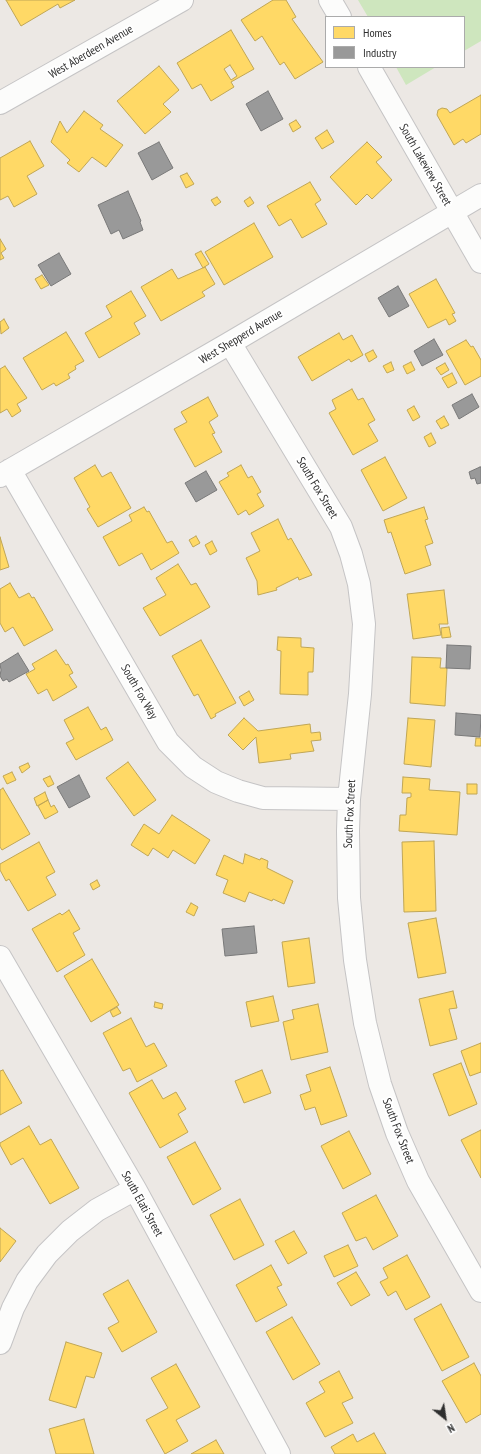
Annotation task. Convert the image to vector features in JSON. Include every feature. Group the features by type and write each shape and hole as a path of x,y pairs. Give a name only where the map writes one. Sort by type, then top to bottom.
{"street":[{"name":"West Aberdeen Avenue","path":"0,103 182,0"},
{"path":"330,0 339,16"},
{"name":"South Lakeview Street","path":"370,68 481,262"},
{"name":"West Shepperd Avenue","path":"5,473 230,344 451,211 481,195"},
{"name":"South Fox Street","path":"230,344 341,527 351,554 359,584 364,624 360,694 349,799 348,831 349,898 355,960 365,1023 380,1084 397,1133 418,1181 481,1291"},
{"name":"South Fox Way","path":"5,473 168,742 193,767 216,782 238,791 263,798 349,799"},
{"name":"South Elati Street","path":"0,957 135,1189 279,1454"},
{"path":"0,1343 13,1308 27,1281 47,1254 70,1231 92,1214 135,1189"}],"green space":[{"path":"358,0 481,0 481,41 465,50 465,16 367,16"},
{"path":"397,68 434,68 406,85"}],"building: Homes":[{"path":"6,0 75,0 60,8 58,4 21,26"},
{"path":"273,0 286,0 296,17 292,19 323,62 295,79 284,62 280,65 262,36 255,41 241,20"},
{"path":"231,30 254,69 231,82 234,87 211,101 201,84 192,89 177,63","holes":["230,65 237,76 231,80 224,69"]},
{"path":"159,66 179,90 163,104 171,112 145,134 117,101"},
{"path":"481,95 481,134 466,143 463,139 454,145 437,115 438,110 442,108 447,109 450,113"},
{"path":"84,111 103,125 100,129 123,145 106,167 92,157 79,172 67,163 70,160 51,142 60,121 67,133"},
{"path":"296,120 301,127 293,132 289,124"},
{"path":"327,130 334,142 322,149 315,138"},
{"path":"30,141 44,166 27,176 37,194 14,207 8,196 0,200 0,158"},
{"path":"367,142 382,157 376,162 392,180 372,199 367,194 356,205 330,177"},
{"path":"187,173 194,184 186,188 180,176"},
{"path":"310,182 321,200 315,204 327,224 302,238 291,219 279,226 267,206"},
{"path":"217,197 221,202 215,206 211,200"},
{"path":"250,197 254,203 248,207 244,201"},
{"path":"254,223 273,257 224,285 205,252"},
{"path":"0,239 6,249 1,253 4,258 0,260"},
{"path":"201,251 209,264 203,268 195,254"},
{"path":"205,267 215,284 202,292 205,296 161,321 141,287 172,269 178,279"},
{"path":"42,275 49,285 41,289 35,279"},
{"path":"436,279 455,313 452,314 456,321 449,325 446,319 428,328 409,294"},
{"path":"131,291 146,316 134,323 140,334 99,358 85,333 112,317 106,306"},
{"path":"4,319 9,328 1,334 0,322"},
{"path":"66,332 84,361 75,366 76,369 68,374 70,378 56,386 54,383 42,390 23,358"},
{"path":"339,333 343,340 352,335 363,355 351,362 349,359 312,381 298,357"},
{"path":"466,340 471,347 473,346 481,360 481,376 465,385 446,351"},
{"path":"373,350 377,357 369,362 365,354"},
{"path":"391,362 394,370 387,373 383,366"},
{"path":"411,362 415,370 407,374 403,366"},
{"path":"445,363 449,370 441,375 436,368"},
{"path":"5,366 27,398 17,404 21,411 12,417 7,409 0,413 0,369"},
{"path":"452,373 457,383 448,388 442,378"},
{"path":"352,389 358,400 363,398 375,420 368,424 378,441 353,455 329,413 336,409 332,400"},
{"path":"208,397 218,416 209,422 215,433 212,434 222,452 195,467 174,429 187,422 181,412"},
{"path":"414,406 420,417 413,421 407,410"},
{"path":"444,416 449,425 441,429 436,421"},
{"path":"431,433 436,443 429,447 424,437"},
{"path":"385,457 407,498 383,511 361,470"},
{"path":"95,465 102,477 111,472 131,508 98,527 87,509 90,507 74,478"},
{"path":"241,465 248,478 252,476 261,492 257,494 264,506 249,515 246,510 238,515 219,482 229,476 227,473"},
{"path":"144,507 147,512 149,511 167,543 172,541 179,553 151,570 142,553 119,566 103,537 132,521 129,515"},
{"path":"424,507 428,519 425,520 433,543 425,546 431,565 405,574 391,532 388,533 384,520"},
{"path":"278,519 288,540 291,538 312,575 299,580 298,577 276,588 277,590 258,595 257,581 246,558 260,551 251,533"},
{"path":"196,536 200,543 193,547 189,540"},
{"path":"0,537 9,567 0,570"},
{"path":"212,541 217,551 210,555 205,545"},
{"path":"178,564 191,585 196,583 210,607 160,636 143,608 166,595 156,578"},
{"path":"10,583 19,598 29,593 32,598 34,597 53,630 24,646 13,627 5,632 0,623 0,589"},
{"path":"444,590 448,624 439,624 441,635 413,639 407,594"},
{"path":"449,627 451,637 442,638 441,628"},
{"path":"278,637 301,638 301,647 314,648 313,672 308,672 308,695 280,694 281,651 277,650"},
{"path":"201,640 236,703 215,714 216,716 211,719 198,694 194,696 172,656"},
{"path":"56,650 66,665 68,664 73,673 69,675 77,687 53,701 47,689 38,694 26,674 35,669 32,664"},
{"path":"412,657 441,658 440,668 447,668 445,706 410,703"},
{"path":"249,691 254,700 244,706 239,697"},
{"path":"88,707 101,730 106,727 113,740 76,760 66,743 74,739 64,720"},
{"path":"244,718 258,731 310,724 311,733 320,732 321,740 311,741 314,751 290,754 291,759 259,763 256,737 243,750 228,735"},
{"path":"408,718 435,720 431,767 404,764"},
{"path":"476,738 481,738 481,746 475,746"},
{"path":"128,762 156,800 134,816 106,778"},
{"path":"28,763 30,767 22,773 19,767"},
{"path":"12,772 16,780 7,784 3,776"},
{"path":"50,776 54,784 48,787 43,779"},
{"path":"403,777 430,779 429,790 460,792 457,835 399,831 400,815 406,815 407,798 411,797 411,793 402,793"},
{"path":"467,784 477,784 477,794 467,794"},
{"path":"3,788 30,834 2,850 0,847 0,790"},
{"path":"45,792 48,800 37,806 34,798"},
{"path":"48,800 51,807 54,805 58,812 45,819 38,806"},
{"path":"172,815 210,840 195,864 173,850 168,858 153,848 148,856 131,845 144,824 159,834"},
{"path":"434,841 436,911 404,912 402,842"},
{"path":"39,842 55,872 46,877 56,895 28,911 9,879 6,881 0,870 0,864"},
{"path":"245,854 260,860 261,858 268,861 267,868 293,881 284,904 249,892 245,902 223,893 228,880 216,875 224,855 243,864"},
{"path":"97,880 100,886 93,890 90,884"},
{"path":"191,903 198,907 194,916 186,912"},
{"path":"69,910 80,929 73,933 85,955 57,972 32,929 60,913 62,915"},
{"path":"436,918 446,973 418,978 408,923"},
{"path":"309,938 315,983 288,987 282,942"},
{"path":"92,959 119,1005 91,1022 64,976"},
{"path":"453,991 457,1008 449,1009 457,1039 430,1046 419,999"},
{"path":"273,996 279,1021 251,1027 246,1002"},
{"path":"155,1002 163,1004 162,1009 154,1007"},
{"path":"318,1004 328,1052 291,1060 283,1022 294,1019 292,1010"},
{"path":"117,1007 121,1013 113,1017 110,1011"},
{"path":"131,1018 146,1047 154,1043 167,1066 137,1082 130,1068 123,1071 103,1033"},
{"path":"481,1043 481,1072 470,1076 461,1051"},
{"path":"461,1063 477,1104 449,1116 433,1074"},
{"path":"330,1067 347,1116 321,1125 315,1107 305,1110 300,1095 311,1091 306,1075"},
{"path":"3,1070 22,1103 0,1115 0,1071"},
{"path":"262,1070 271,1093 244,1103 235,1081"},
{"path":"152,1080 163,1099 176,1092 186,1109 178,1114 188,1132 160,1148 129,1093"},
{"path":"29,1126 40,1145 51,1139 79,1188 50,1204 23,1158 11,1165 0,1145 0,1143"},
{"path":"481,1130 481,1178 461,1140"},
{"path":"349,1131 371,1174 343,1189 321,1146"},
{"path":"195,1142 221,1189 193,1205 167,1157"},
{"path":"376,1195 398,1236 373,1250 366,1237 356,1241 342,1213"},
{"path":"240,1199 264,1245 234,1260 210,1215"},
{"path":"0,1228 16,1241 0,1262"},
{"path":"294,1231 307,1253 288,1264 275,1241"},
{"path":"348,1245 358,1266 334,1277 324,1256"},
{"path":"407,1255 430,1297 406,1310 396,1291 388,1296 380,1282 388,1278 383,1268"},
{"path":"271,1265 282,1285 277,1287 287,1305 256,1322 236,1285"},
{"path":"356,1272 370,1295 351,1306 337,1283"},
{"path":"128,1280 157,1332 122,1352 108,1328 119,1322 103,1294"},
{"path":"441,1304 469,1357 442,1371 414,1319"},
{"path":"292,1317 320,1364 293,1380 266,1332"},
{"path":"66,1342 102,1353 94,1378 86,1376 76,1408 49,1400"},
{"path":"474,1363 481,1376 481,1414 466,1423 442,1381"},
{"path":"176,1364 200,1407 176,1420 188,1441 165,1454 146,1420 168,1408 151,1378"},
{"path":"339,1371 353,1398 342,1403 353,1423 325,1437 306,1403 325,1392 319,1382"},
{"path":"84,1419 94,1454 56,1454 49,1429"},
{"path":"374,1433 386,1454 335,1454 331,1447 353,1434 357,1442"},
{"path":"216,1440 224,1454 191,1454"}],"building: Industry":[{"path":"268,91 283,119 261,131 246,104"},
{"path":"159,142 173,168 152,180 138,153"},
{"path":"128,191 141,221 143,230 123,239 119,230 111,234 98,205"},
{"path":"59,253 71,274 51,286 38,265"},
{"path":"398,286 409,306 389,317 378,298"},
{"path":"434,339 443,355 422,366 414,351"},
{"path":"472,394 479,407 459,419 452,405"},
{"path":"480,467 481,483 477,484 475,478 471,479 469,472"},
{"path":"206,471 217,490 196,502 185,483"},
{"path":"447,645 471,646 470,669 446,668"},
{"path":"18,653 29,671 9,682 7,679 3,681 0,676 0,664"},
{"path":"456,713 481,715 480,737 455,735"},
{"path":"79,775 90,797 69,808 57,787"},
{"path":"254,926 257,953 225,956 222,929"}]}
